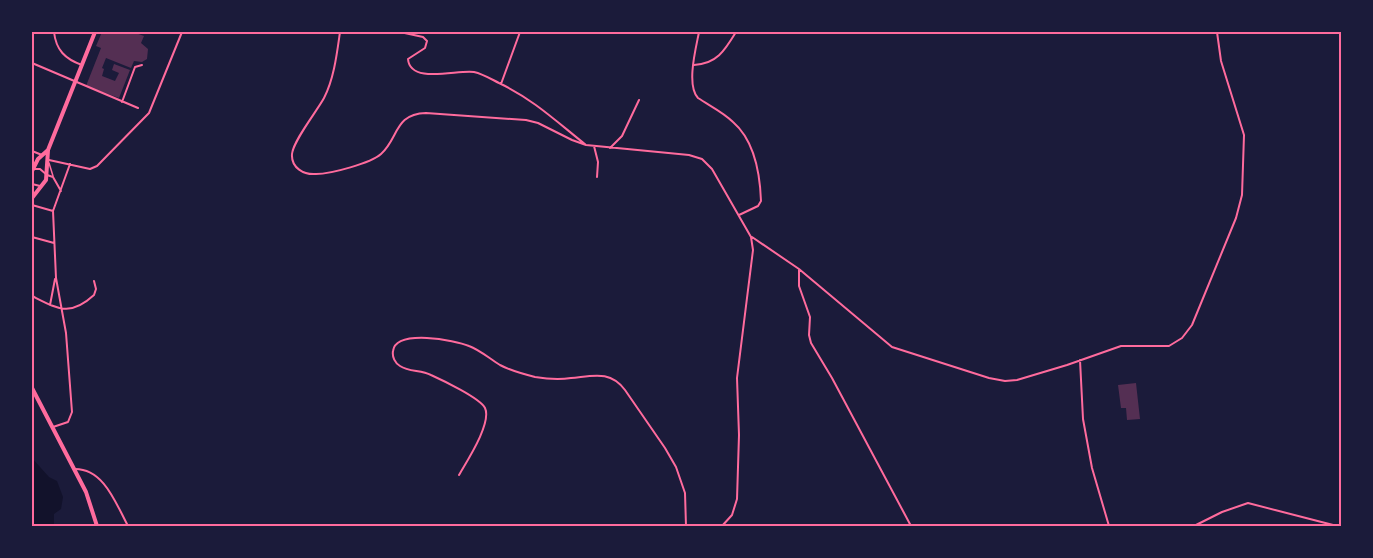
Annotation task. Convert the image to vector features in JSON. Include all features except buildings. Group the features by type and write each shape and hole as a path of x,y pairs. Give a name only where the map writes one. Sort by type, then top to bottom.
{"main road":[{"path":"32,198 44,184 49,161 48,150 95,32"},
{"path":"32,171 42,154 48,150"},
{"path":"32,388 86,492 98,526"}],"street":[{"path":"54,32 63,54 82,65"},
{"path":"49,161 88,168 96,167 148,116 182,32"},
{"path":"340,32 328,88 293,151 294,163 303,172 324,174 377,157 387,147 399,125 409,117 419,114 526,120 538,123 575,142 586,145 684,154 702,159 712,169 751,237 753,256 737,386 739,431 737,496 732,515 722,526"},
{"path":"400,32 422,36 427,41 425,48 408,59 409,66 413,70 441,74 471,71 501,84 536,103 586,145"},
{"path":"501,84 520,32"},
{"path":"699,32 693,92 699,99 734,122 748,139 753,150 761,201 759,205 739,215"},
{"path":"694,65 717,59 736,32"},
{"path":"751,237 799,269 885,342 908,353 981,375 1005,381 1021,379 1121,346 1170,346 1184,335 1197,313 1238,214 1242,190 1244,133 1222,63 1217,32"},
{"path":"32,63 138,108"},
{"path":"122,102 135,67 142,65"},
{"path":"610,148 622,136 639,100"},
{"path":"594,146 597,177"},
{"path":"32,151 42,154"},
{"path":"53,427 66,423 72,415 62,309 55,273 53,211 70,164"},
{"path":"32,171 40,168 47,176 53,177 61,191"},
{"path":"32,184 38,186 44,184"},
{"path":"32,205 53,211"},
{"path":"32,237 54,243"},
{"path":"799,269 799,286 810,316 811,343 829,372 911,526"},
{"path":"50,305 55,273"},
{"path":"32,296 62,309 79,307 93,297 96,291 93,281"},
{"path":"459,475 484,427 485,409 478,401 430,375 398,366 392,353 399,341 421,338 464,344 507,369 540,378 568,379 598,375 614,380 623,388 673,461 686,495 686,526"},
{"path":"1080,360 1086,439 1108,526"},
{"path":"74,469 87,470 99,478 128,526"},
{"path":"1194,526 1222,512 1248,503 1337,526"}],"lane":[{"path":"42,154 49,161 53,177"}],"shaded area":[{"path":"32,458 49,477 57,481 63,497 61,509 54,514 54,526 32,526"}]}
